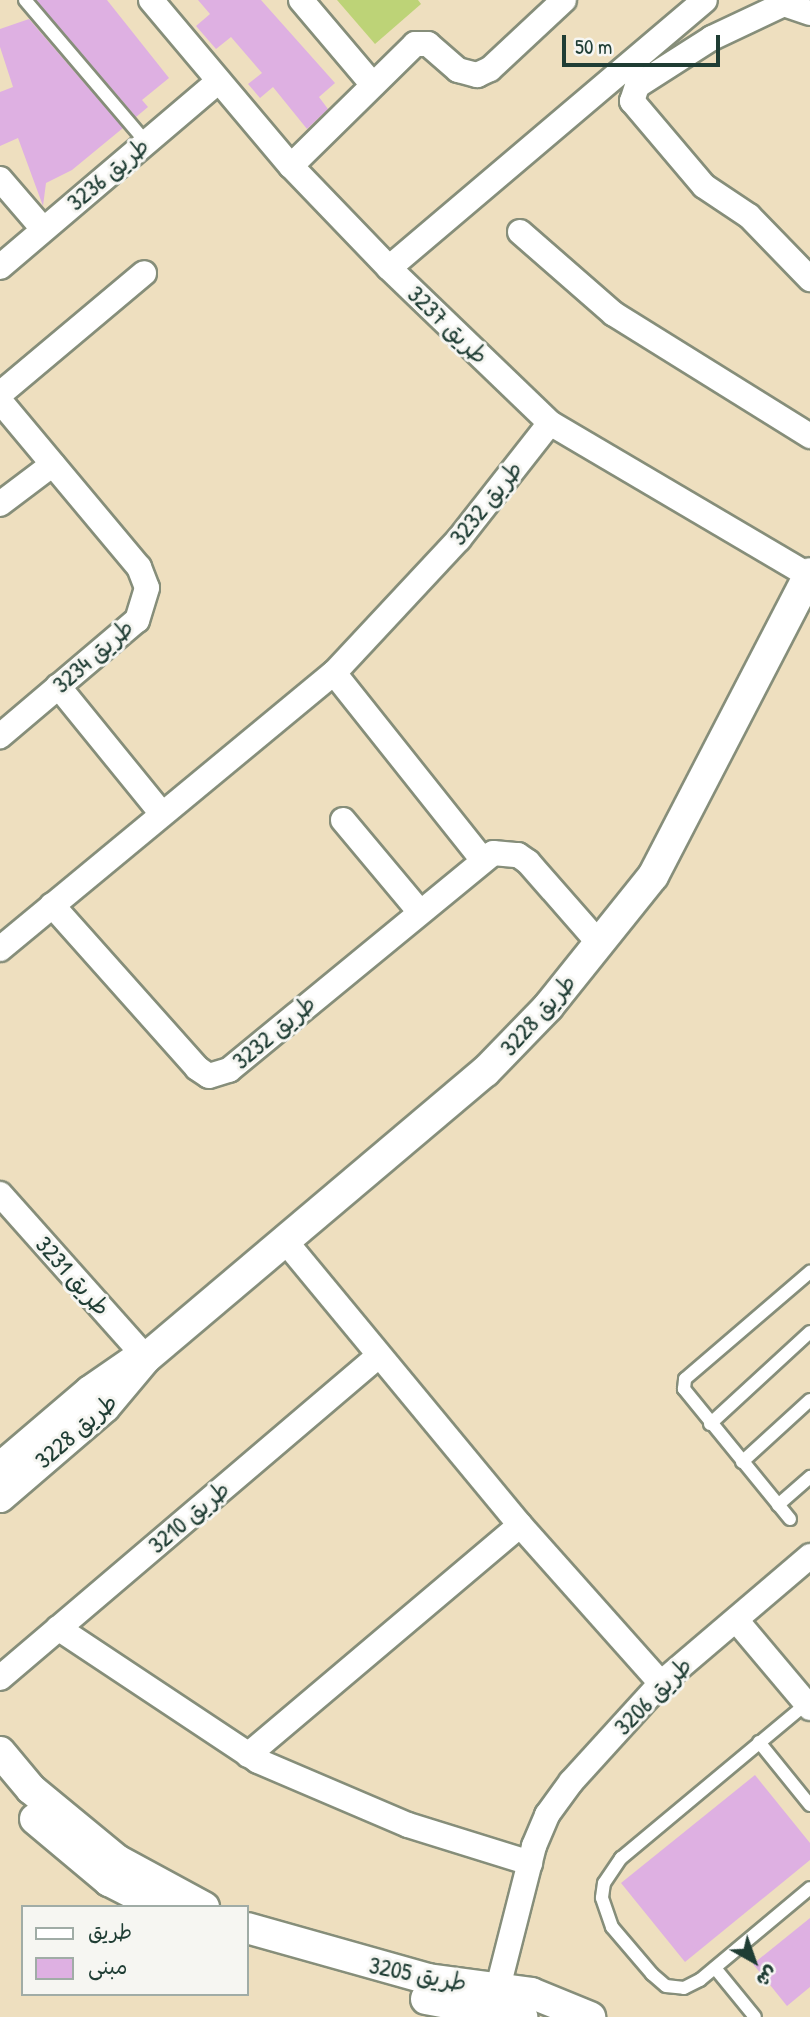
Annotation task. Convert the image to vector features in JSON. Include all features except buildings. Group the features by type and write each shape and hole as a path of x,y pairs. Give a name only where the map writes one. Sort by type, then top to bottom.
{"street":[{"name":"طريق 3237","path":"151,0 217,82 291,166 389,268 550,423 809,574"},
{"path":"301,0 373,85"},
{"path":"389,268 705,0"},
{"path":"291,166 419,43 428,44 464,73 484,73 551,4"},
{"path":"810,13 784,4 712,38 637,86 632,101 704,187 749,216 810,279"},
{"name":"طريق 3236","path":"0,267 217,82"},
{"path":"0,179 43,229"},
{"path":"520,232 625,321 810,436"},
{"path":"0,394 144,273"},
{"name":"طريق 3234","path":"0,401 139,567 147,588 137,620 0,736"},
{"name":"طريق 3232","path":"0,949 334,673 459,539 550,423"},
{"path":"0,503 53,464"},
{"name":"طريق 3228","path":"0,1497 105,1407 146,1358 485,1072 548,1007 653,876 809,574"},
{"path":"334,673 482,859 506,852 528,862 599,943"},
{"path":"58,686 162,814"},
{"path":"343,820 419,911"},
{"name":"طريق 3232","path":"52,905 197,1069 216,1076 482,859"},
{"name":"طريق 3231","path":"2,1201 146,1358"},
{"path":"286,1242 377,1356 520,1525 661,1683"},
{"name":"طريق 3210","path":"0,1678 377,1356"},
{"name":"طريق 3228","path":"0,1468 116,1371 146,1358"},
{"path":"248,1755 520,1525"},
{"name":"طريق 3206","path":"495,1999 530,1863 547,1815 571,1782 661,1683 810,1556"},
{"path":"736,1620 808,1706"},
{"path":"58,1628 248,1755 408,1825 530,1863"},
{"path":"0,1752 32,1789 117,1860 200,1905"},
{"path":"0,1784 109,1881 155,1905"},
{"name":"طريق 3205","path":"248,1928 367,1965 495,1999 522,2017"},
{"name":"طريق 3205","path":"248,1950 426,1999 495,1999 531,1993 590,2017"}],"lane":[{"path":"25,0 146,142"},
{"path":"790,1519 689,1400 685,1379 810,1272"},
{"path":"710,1424 810,1332"},
{"path":"742,1462 810,1400"},
{"path":"778,1505 810,1477"},
{"path":"808,1706 758,1742 621,1858 604,1883 604,1906 612,1927 659,1981 684,1987 715,1968 810,1888"},
{"path":"758,1742 810,1805"},
{"path":"715,1968 755,2017"}],"green space":[{"path":"337,0 418,0 421,4 375,44"}]}
